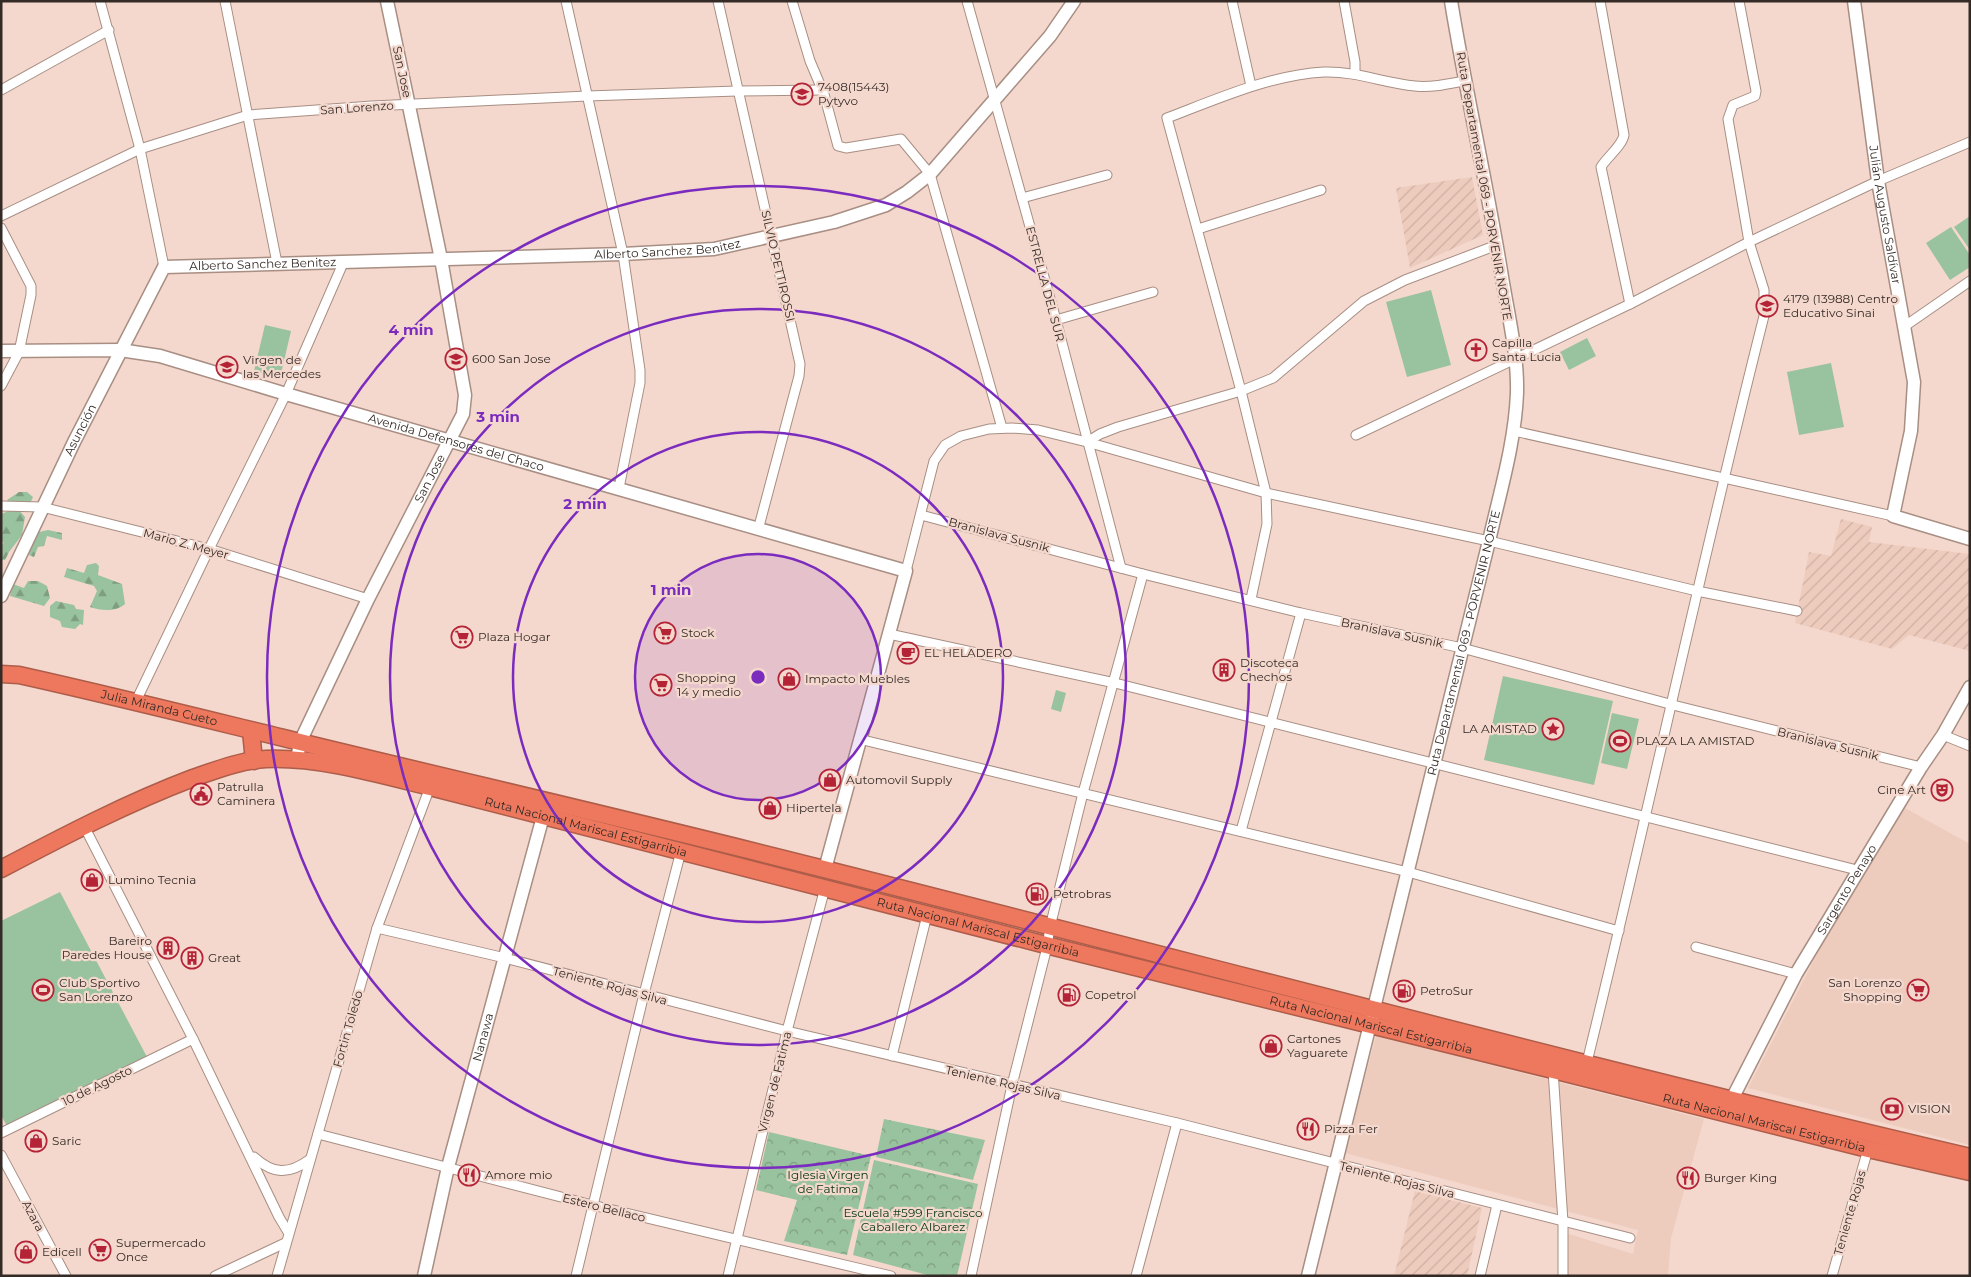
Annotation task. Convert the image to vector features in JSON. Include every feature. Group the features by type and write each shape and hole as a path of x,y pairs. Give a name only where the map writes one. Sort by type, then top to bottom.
{"highway":[{"name":"Julia Miranda Cueto","path":"1,674 19,675 136,701 300,742"},
{"path":"251,731 254,761"},
{"name":"Ruta Nacional Mariscal Estigarribia","path":"300,742 545,808 681,851 927,915 1047,945 1371,1017 1587,1062 1868,1150 1970,1172"},
{"name":"Ruta Nacional Mariscal Estigarribia","path":"1,869 84,826 166,788 215,770 254,761 265,759 297,760 361,770 430,787 545,808 825,869 1050,927 1552,1070 1970,1158"}],"street":[{"path":"100,1 140,149 164,267"},
{"path":"225,1 277,263"},
{"name":"San Jose","path":"297,760 300,742 368,599 463,414 465,395 441,259 387,1"},
{"path":"566,1 623,254 640,370 640,383 619,488"},
{"name":"SILVIO PETTIROSSI","path":"718,1 800,364 758,530"},
{"path":"792,1 810,61 822,90 838,146 844,148 901,139 930,174 1002,428"},
{"name":"ESTRELLA DEL SUR","path":"967,1 1056,320 1121,568"},
{"name":"Alberto Sanchez Benitez","path":"164,267 623,254 714,249 834,222 886,205 930,174 1050,36 1074,1"},
{"path":"1232,1 1251,86"},
{"path":"1344,1 1354,62 1354,74"},
{"name":"Ruta Departamental 069 - PORVENIR NORTE","path":"1308,1276 1435,763 1514,431 1517,392 1515,358 1497,245 1464,82 1451,1"},
{"path":"1600,1 1624,135 1623,140 1606,158 1601,167 1630,304"},
{"path":"1587,1062 1619,931 1722,479 1764,316 1764,290 1750,242 1728,119 1733,105 1755,96 1756,91 1739,1"},
{"name":"Julián Augusto Saldívar","path":"1854,1 1878,181 1914,382 1914,409 1911,431 1893,516"},
{"path":"1,90 108,30"},
{"path":"1251,600 1267,524 1266,493 1241,391 1167,118 1251,86 1325,72 1354,74 1415,86 1464,82"},
{"name":"San Lorenzo","path":"1,216 140,149 248,115 587,96 822,90"},
{"path":"1356,435 1630,304 1750,242 1878,181 1970,142"},
{"path":"1022,198 1107,174"},
{"path":"1198,229 1321,190"},
{"path":"1,228 31,286 31,295 19,352 1,386"},
{"path":"1087,442 1100,434 1118,427 1241,391 1273,378 1364,300 1406,280 1497,245"},
{"path":"136,701 286,394 344,261"},
{"name":"Asunción","path":"1,596 42,507 120,350 164,267"},
{"path":"1905,326 1970,281"},
{"path":"1056,320 1153,292"},
{"name":"Avenida Defensores del Chaco","path":"1,351 120,350 160,356 286,394 906,571"},
{"path":"825,869 934,461 944,445 960,436 1002,428 1038,430 1266,493 1489,541 1697,591 1797,611"},
{"path":"1514,431 1893,516 1970,539"},
{"name":"Mario Z. Meyer","path":"1,506 42,507 209,549 368,599"},
{"name":"Branislava Susnik","path":"921,515 1143,574 1301,613 1462,648 1670,704 1921,767"},
{"path":"971,1276 1012,1085 1050,927 1083,793 1115,683 1143,574"},
{"path":"1241,831 1301,613"},
{"path":"889,634 1115,683 1858,870"},
{"name":"Julia Miranda Cueto","path":"1,669 19,675"},
{"name":"Sargento Penayo","path":"1731,1107 1796,974 1921,767 1944,735 1970,687"},
{"path":"1944,735 1970,746"},
{"path":"860,738 1408,872 1619,931"},
{"name":"Fortin Toledo","path":"276,1276 377,928 430,787"},
{"name":"Nanawa","path":"424,1276 448,1168 545,808"},
{"path":"84,826 193,1039 288,1232"},
{"path":"576,1276 644,994 681,851"},
{"name":"Virgen de Fatima","path":"728,1276 787,1031 825,888"},
{"path":"892,1056 927,915"},
{"name":"Teniente Rojas Silva","path":"377,928 505,958 787,1031 1177,1123 1630,1238"},
{"path":"1696,947 1796,974"},
{"name":"10 de Agosto","path":"1,1133 193,1039"},
{"path":"1552,1070 1563,1222 1563,1276"},
{"path":"1136,1276 1177,1123"},
{"name":"Estero Bellaco","path":"318,1134 592,1205 891,1276"},
{"name":"Teniente Rojas","path":"1832,1276 1868,1150"},
{"path":"250,1154 263,1165 283,1170 295,1169 309,1160"},
{"name":"Azara","path":"1,1155 66,1276"},
{"path":"1480,1276 1496,1205"},
{"path":"214,1276 285,1243"}],"shaded area":[{"path":"1472,177 1483,235 1410,268 1396,188"},
{"path":"1841,519 1872,527 1869,542 1970,554 1970,651 1909,635 1892,649 1795,623 1809,552 1831,556"},
{"name":"San Lorenzo Shopping","path":"1903,807 1970,844 1970,1145 1748,1088 1832,925"},
{"path":"1376,1036 1704,1119 1671,1238 1668,1276 1567,1276 1566,1233 1633,1254 1638,1230 1345,1153"},
{"path":"1415,1191 1482,1208 1467,1276 1394,1276"}],"green space":[{"path":"1970,216 1970,250 1954,227"},
{"path":"1951,227 1970,255 1970,267 1950,280 1926,243"},
{"path":"1431,290 1451,365 1407,377 1386,302"},
{"path":"265,325 291,331 280,378 254,371"},
{"path":"1587,338 1596,356 1569,370 1560,352"},
{"path":"1831,363 1844,427 1799,435 1787,372"},
{"path":"19,492 27,492 33,497 29,506 19,510 25,517 22,535 5,560 1,560 1,544 4,543 1,541 1,514 14,509 7,500"},
{"path":"48,530 62,533 62,540 47,536 44,546 38,547 34,557 29,555 32,544 39,532"},
{"path":"96,563 99,566 98,575 122,584 125,604 121,607 109,610 90,607 97,591 94,586 64,577 67,568 84,573 87,565"},
{"path":"28,581 38,581 47,586 50,598 44,606 10,596 13,584 24,588"},
{"path":"56,601 74,605 76,609 84,610 83,625 80,624 75,629 62,627 60,621 50,617 50,606"},
{"path":"1503,676 1613,701 1594,785 1484,760"},
{"path":"1056,690 1066,693 1061,712 1051,709"},
{"name":"PLAZA LA AMISTAD","path":"1612,713 1639,719 1627,769 1601,763"},
{"name":"Club Sportivo San Lorenzo","path":"60,892 147,1057 7,1126 1,1115 1,921"},
{"path":"884,1119 985,1140 973,1180 876,1157"},
{"name":"Iglesia Virgen de Fatima","path":"769,1132 871,1156 847,1255 784,1241 797,1200 756,1190"},
{"name":"Escuela #599 Francisco Caballero Albarez","path":"874,1160 978,1184 957,1276 931,1276 853,1255"}],"place":[{"name":"7408(15443) Pytyvo","path":"802,94"},
{"name":"4179 (13988) Centro Educativo Sinai","path":"1767,306"},
{"name":"Capilla Santa Lucia","path":"1476,350"},
{"name":"600 San Jose","path":"456,359"},
{"name":"Virgen de las Mercedes","path":"227,367"},
{"name":"Stock","path":"665,633"},
{"name":"Plaza Hogar","path":"462,637"},
{"name":"EL HELADERO","path":"908,653"},
{"name":"Discoteca Chechos","path":"1224,670"},
{"name":"Impacto Muebles","path":"789,679"},
{"name":"Shopping 14 y medio","path":"661,685"},
{"name":"LA AMISTAD","path":"1553,729"},
{"name":"PLAZA LA AMISTAD","path":"1620,741"},
{"name":"Automovil Supply","path":"830,780"},
{"name":"Cine Art","path":"1942,790"},
{"name":"Patrulla Caminera","path":"201,794"},
{"name":"Hipertela","path":"770,808"},
{"name":"Lumino Tecnia","path":"92,880"},
{"name":"Petrobras","path":"1037,894"},
{"name":"Bareiro Paredes House","path":"168,948"},
{"name":"Great","path":"192,958"},
{"name":"Club Sportivo San Lorenzo","path":"43,990"},
{"name":"San Lorenzo Shopping","path":"1918,990"},
{"name":"PetroSur","path":"1404,991"},
{"name":"Copetrol","path":"1069,995"},
{"name":"Cartones Yaguarete","path":"1271,1046"},
{"name":"VISION","path":"1892,1109"},
{"name":"Pizza Fer","path":"1308,1129"},
{"name":"Saric","path":"36,1141"},
{"name":"Amore mio","path":"469,1175"},
{"name":"Burger King","path":"1688,1178"},
{"name":"Supermercado Once","path":"100,1250"},
{"name":"Edicell","path":"26,1252"}]}
